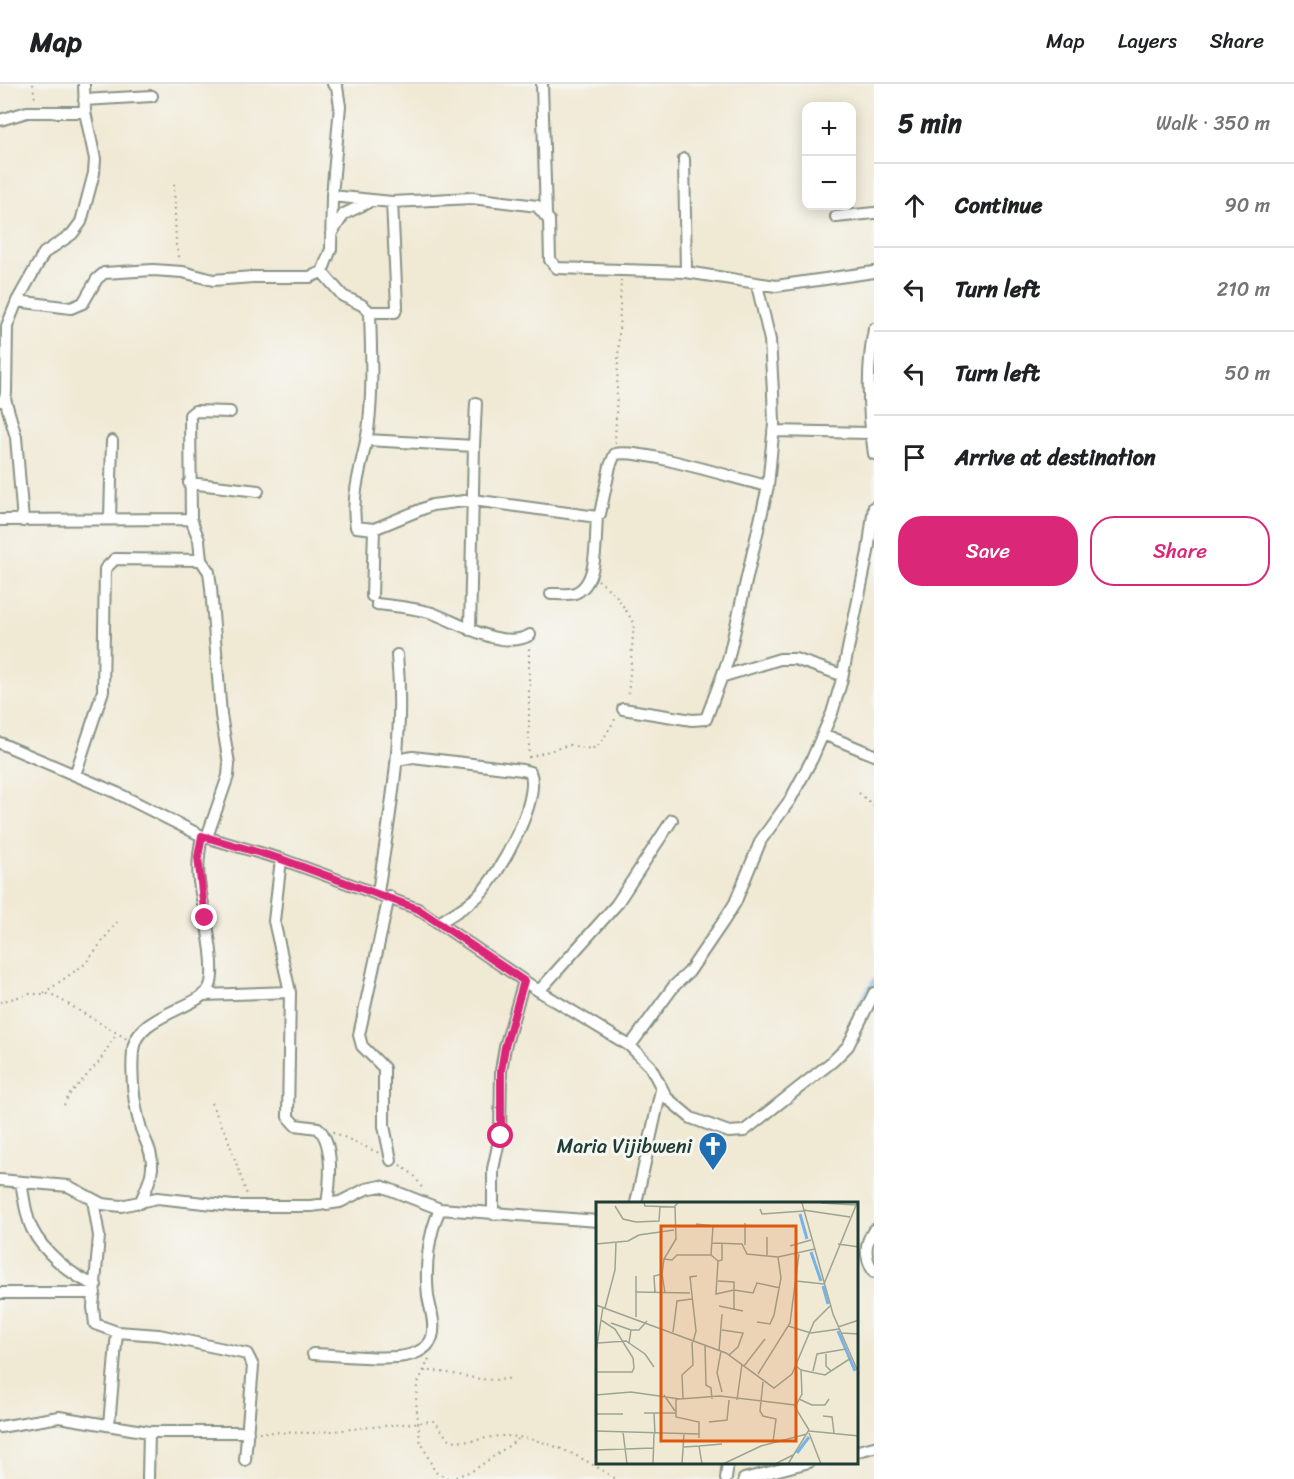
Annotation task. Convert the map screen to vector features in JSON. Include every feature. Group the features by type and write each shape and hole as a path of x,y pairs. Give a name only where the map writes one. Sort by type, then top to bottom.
{"street":[{"path":"23,521 16,437 3,400 7,326 17,301 44,253 72,234 81,222 95,166 85,106 84,84"},
{"path":"17,301 71,308 83,303 97,279 104,273 153,270 183,272 213,280 310,277 322,272 328,261 331,234 340,106 337,87 333,84"},
{"path":"542,84 546,215 553,265 557,268 686,272 757,285 776,286 874,272"},
{"path":"0,120 20,113 152,96"},
{"path":"684,159 686,272"},
{"path":"332,196 392,202 472,198 526,203 537,206 546,215"},
{"path":"331,234 344,214 356,206 373,201"},
{"path":"370,312 395,312 397,306 392,202"},
{"path":"836,217 874,213"},
{"path":"322,272 343,296 363,305 370,312 372,371 367,440 354,518 356,527 374,529 432,505 473,500 597,517"},
{"path":"623,709 703,720 712,708 723,676 768,486 773,431 770,340 757,285"},
{"path":"874,329 869,399 869,433 874,447"},
{"path":"470,630 476,402"},
{"path":"140,1203 150,1177 151,1157 136,1107 134,1043 141,1032 162,1016 203,995 210,986 211,971 198,857 228,776 229,764 220,716 209,572 201,560 199,540 190,519 191,412 230,412"},
{"path":"773,431 869,433"},
{"path":"367,440 474,446"},
{"path":"110,519 112,441"},
{"path":"551,594 572,594 582,589 590,576 597,517 600,514 610,466 615,454 650,456 768,486"},
{"path":"189,483 258,491"},
{"path":"630,1046 674,986 689,972 735,903 761,840 790,800 823,734 842,675 868,552 874,507"},
{"path":"0,520 190,519"},
{"path":"374,529 374,600 428,612 470,630 510,639 530,634"},
{"path":"75,775 103,691 105,569 116,559 201,560"},
{"path":"391,1160 384,1126 384,1068 362,1046 359,1035 384,894 397,760 399,723 397,655"},
{"path":"723,676 780,659 795,659 842,675"},
{"path":"823,734 874,755"},
{"path":"0,743 75,775 204,837 281,859 384,894 418,909 539,991 630,1046 651,1066 667,1098 691,1118 729,1132 744,1131 833,1061 848,1046 874,994"},
{"path":"397,760 425,758 530,772 533,785 528,810 498,868 479,895 440,922"},
{"path":"539,991 616,905 672,820"},
{"path":"281,859 274,921 290,992 288,1116 295,1125 318,1128 322,1133 329,1172 327,1205"},
{"path":"493,1214 493,1169 501,1136 501,1071 505,1047 524,981"},
{"path":"203,995 290,992"},
{"path":"636,1202 661,1090"},
{"path":"0,1180 69,1186 93,1200 112,1206 140,1203 158,1198 251,1206 327,1205 381,1186 440,1209 596,1221"},
{"path":"21,1182 29,1223 37,1238 76,1275 95,1289"},
{"path":"93,1200 99,1236 93,1307 95,1324 117,1332 159,1335 247,1354 253,1366 245,1460"},
{"path":"313,1354 399,1357 425,1347 433,1329 427,1284 430,1239 440,1209"},
{"path":"874,1230 862,1238 866,1255 874,1272"},
{"path":"0,1293 95,1289"},
{"path":"110,1425 117,1332"},
{"path":"0,1427 59,1417 149,1432 248,1432"},
{"path":"148,1479 149,1432"},
{"path":"859,1451 874,1447"},
{"path":"726,1479 728,1464"},
{"path":"744,1479 801,1464"}],"path":[{"path":"33,84 36,112"},
{"path":"174,184 176,246 183,272"},
{"path":"615,454 621,269"},
{"path":"529,757 569,745 591,749 596,747 602,743 610,724 623,709 631,680 634,623 616,595 590,576"},
{"path":"530,634 530,772"},
{"path":"859,793 874,806"},
{"path":"44,993 85,964 117,922"},
{"path":"0,1002 24,995 44,993 60,998 134,1043"},
{"path":"64,1106 69,1095 99,1062 117,1034"},
{"path":"211,1103 227,1136 251,1206"},
{"path":"425,1347 429,1359 417,1390 417,1422 420,1440 429,1465 442,1477 450,1479 474,1470 521,1437"},
{"path":"424,1371 456,1372 484,1381 511,1378"},
{"path":"248,1432 312,1433 433,1421 444,1436 454,1441 503,1436 521,1437 574,1455 615,1479"}],"waterway":[{"path":"859,1005 874,981"}],"place":[{"name":"Maria Vijibweni","path":"713,1172"}],"route":[{"path":"205,918 198,857 202,836 281,859 389,896 418,909 459,934 524,981 505,1047 501,1071 499,1104 501,1136"}]}
